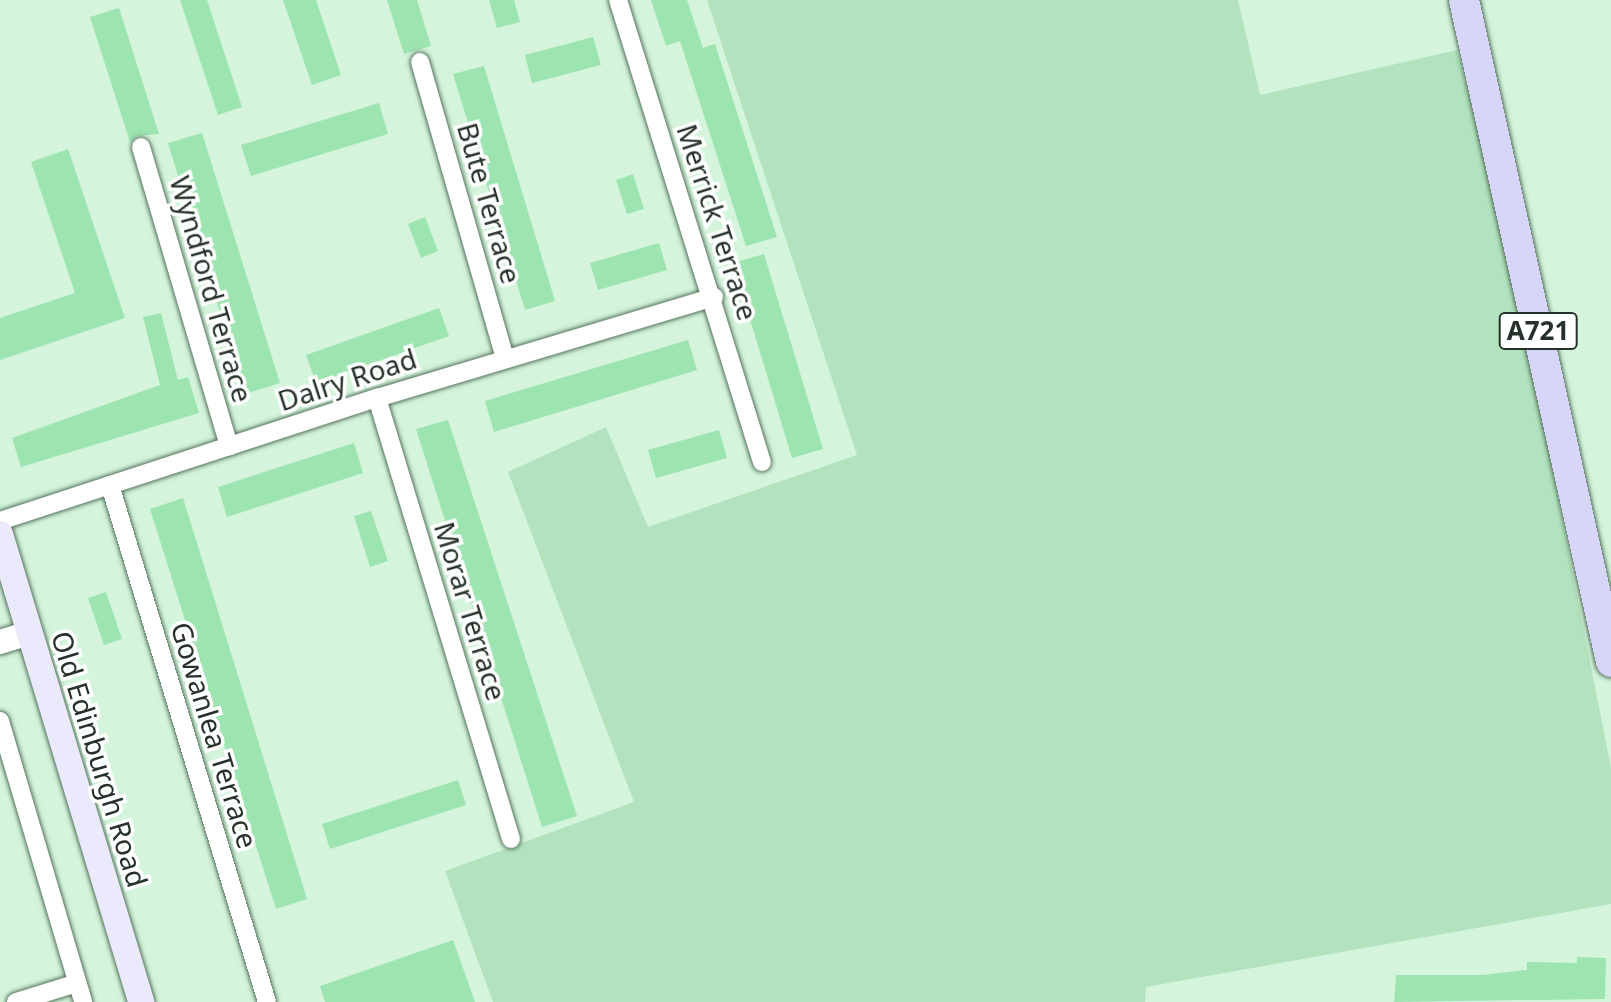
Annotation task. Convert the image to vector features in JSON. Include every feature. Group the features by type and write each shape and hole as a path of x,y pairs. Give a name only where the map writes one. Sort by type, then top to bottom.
{"main road":[{"name":"A721","path":"1464,0 1611,662"},
{"name":"Old Edinburgh Road","path":"0,534 27,634 141,1002"}],"street":[{"name":"Merrick Terrace","path":"618,0 714,297 762,462"},
{"name":"Bute Terrace","path":"420,62 505,359"},
{"name":"Wyndford Terrace","path":"141,147 229,446"},
{"name":"Dalry Road","path":"0,521 377,398 714,297"},
{"name":"Morar Terrace","path":"377,398 511,839"},
{"name":"Gowanlea Terrace","path":"110,485 267,1002"},
{"path":"0,642 27,634"},
{"path":"0,721 83,1002"},
{"path":"16,1002 77,983"}],"green space":[{"path":"707,0 1238,0 1260,95 1457,50 1509,250 1611,768 1611,904 1146,987 1145,1002 493,1002 445,871 634,802 508,472 606,427 648,527 857,455"}],"building":[{"path":"180,0 207,0 242,107 218,115"},
{"path":"283,0 316,0 341,75 312,85"},
{"path":"387,0 417,0 431,46 404,54"},
{"path":"489,0 514,0 520,22 497,28"},
{"path":"651,0 687,0 703,48 715,44 777,237 746,246 680,41 666,46"},
{"path":"119,8 159,134 137,136 130,142 90,17"},
{"path":"593,37 601,65 532,83 525,55"},
{"path":"484,66 555,301 525,310 453,74"},
{"path":"379,103 388,134 251,176 241,145"},
{"path":"202,133 280,383 245,394 168,143"},
{"path":"68,149 125,318 0,360 0,318 75,293 31,162"},
{"path":"633,174 644,209 627,214 616,180"},
{"path":"425,217 438,251 421,258 408,224"},
{"path":"659,243 667,270 598,290 590,263"},
{"path":"764,254 823,449 792,458 733,263"},
{"path":"439,308 449,336 316,383 306,355"},
{"path":"161,313 178,380 188,377 199,413 21,467 12,438 160,385 143,317"},
{"path":"688,340 697,370 494,432 485,401"},
{"path":"448,420 577,816 542,827 416,429"},
{"path":"719,430 727,458 656,478 648,450"},
{"path":"354,443 363,473 227,517 218,487"},
{"path":"183,498 307,899 276,909 150,509"},
{"path":"371,511 388,561 370,567 354,516"},
{"path":"106,592 122,639 104,645 88,598"},
{"path":"458,780 466,805 330,849 322,824"},
{"path":"453,940 475,1002 325,1002 320,986"},
{"path":"1577,957 1606,958 1605,999 1394,1002 1396,975 1483,975 1527,970 1527,962 1577,963"}]}
